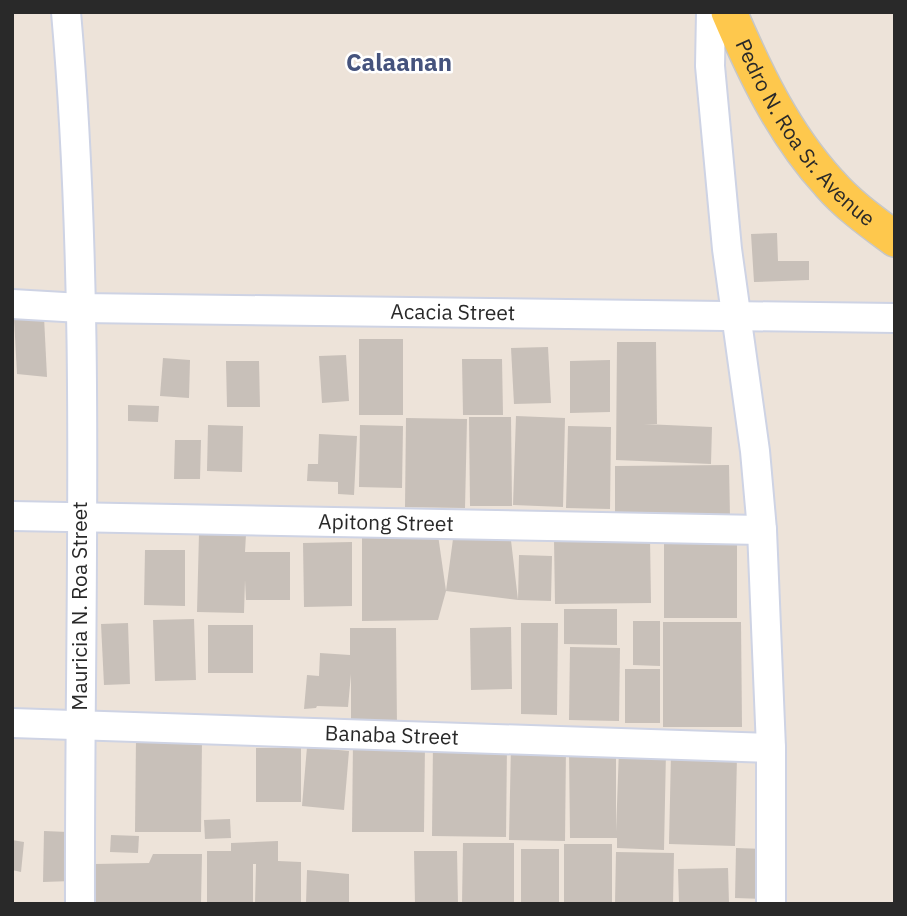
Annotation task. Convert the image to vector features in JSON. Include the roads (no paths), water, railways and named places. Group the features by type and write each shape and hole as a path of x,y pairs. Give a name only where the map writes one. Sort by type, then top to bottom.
{"main road":[{"name":"Pedro N. Roa Sr. Avenue","path":"729,12 748,58 774,107 802,148 837,191 862,215 895,239"}],"street":[{"name":"Mauricia N. Roa Street","path":"66,12 73,95 81,308 80,904"},
{"path":"711,12 711,78 735,317 755,451 762,530 771,748 771,904"},
{"name":"Acacia Street","path":"12,304 81,308 895,318"},
{"name":"Apitong Street","path":"12,516 762,530"},
{"name":"Banaba Street","path":"12,723 80,723 771,748"}],"district":[{"name":"Calaanan","path":"399,63"}]}
